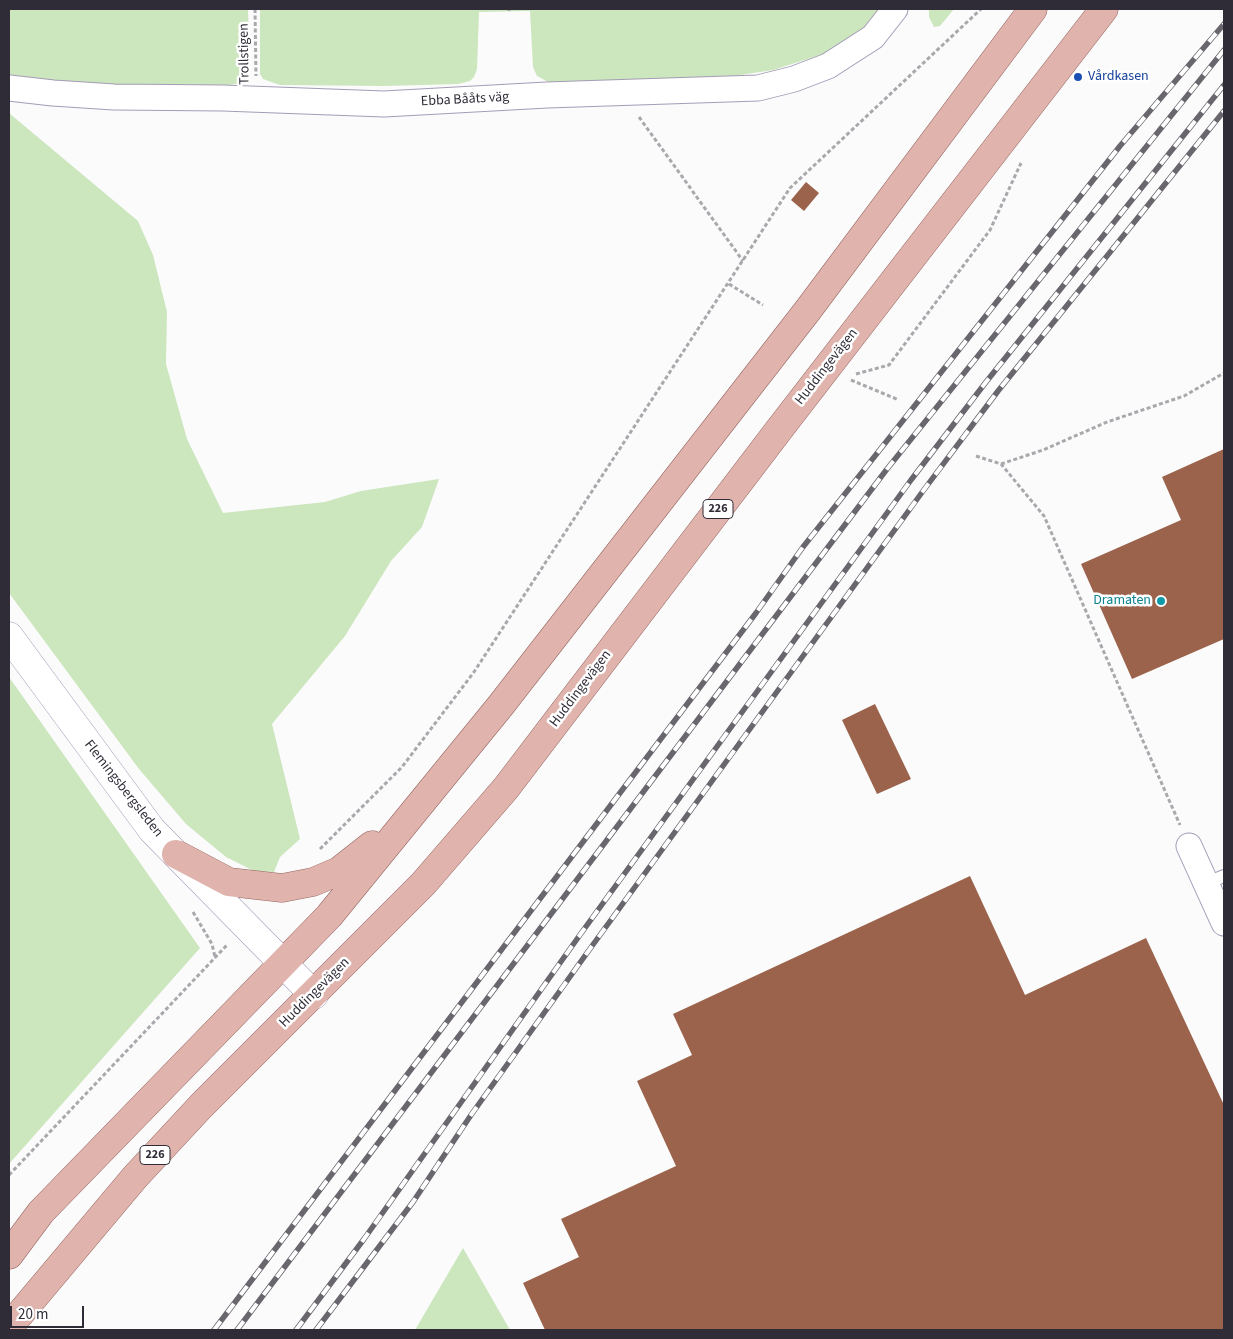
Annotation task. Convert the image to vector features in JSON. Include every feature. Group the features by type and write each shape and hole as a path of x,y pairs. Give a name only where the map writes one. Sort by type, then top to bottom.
{"main road":[{"path":"9,1255 41,1212 178,1074 329,916 413,810 507,697 808,310 1033,9"},
{"name":"Huddingevägen","path":"9,1327 135,1177 201,1106 423,884 506,788 772,439 1104,9"},
{"path":"176,854 230,882 261,887 295,887 339,871 413,810"}],"street":[{"name":"Ebba Bååts väg","path":"9,88 53,94 114,97 256,99 384,104 758,88 794,79 828,66 873,37 895,9"},
{"name":"Flemingsbergsleden","path":"9,636 152,830 314,995"},
{"path":"1189,846 1216,880 1224,923"}],"path":[{"name":"Trollstigen","path":"255,9 256,99"},
{"path":"319,850 402,767 474,672 790,188 980,9"},
{"path":"621,93 743,262"},
{"path":"899,400 846,377 889,365 990,230 1024,156"},
{"path":"729,284 762,304"},
{"path":"1001,464 1043,450 1107,422 1184,396 1224,373"},
{"path":"976,456 1001,464 1044,516 1189,846"},
{"path":"9,1175 223,949"}],"green space":[{"path":"9,9 248,9 250,64 243,79 236,84 228,85 103,84 22,79 9,75"},
{"path":"260,9 884,9 873,24 833,51 773,70 714,79 552,84 537,76 533,67 530,11 479,12 477,69 470,81 458,84 384,86 280,85 263,79 260,74"},
{"path":"929,9 954,9 940,26 934,27 929,17"},
{"path":"9,113 138,221 153,255 167,312 166,364 187,439 223,513 325,502 361,491 439,479 422,527 391,561 345,636 272,724 300,839 280,857 274,872 254,871 226,857 186,824 139,769 9,593"},
{"path":"9,677 200,948 9,1164"},
{"path":"463,1248 510,1330 415,1330"}],"building":[{"path":"806,182 819,193 804,211 791,200"},
{"name":"Dramaten","path":"1224,449 1224,639 1132,679 1081,564 1181,520 1162,477"},
{"path":"875,704 911,779 877,794 842,720"},
{"path":"970,876 1025,995 1146,938 1224,1105 1224,1330 545,1330 523,1283 579,1257 561,1219 676,1166 637,1081 692,1055 673,1014"}],"railway":[{"path":"214,1330 756,613 803,547 1120,146 1224,24"},
{"path":"237,1330 887,469 1224,50"},
{"path":"296,1330 364,1239 582,932 911,480 986,382 1224,85"},
{"path":"316,1330 413,1202 471,1115 592,946 923,491 998,391 1224,111"}],"place":[{"name":"Vårdkasen","path":"1078,77"},
{"name":"Dramaten","path":"1161,601"}]}
